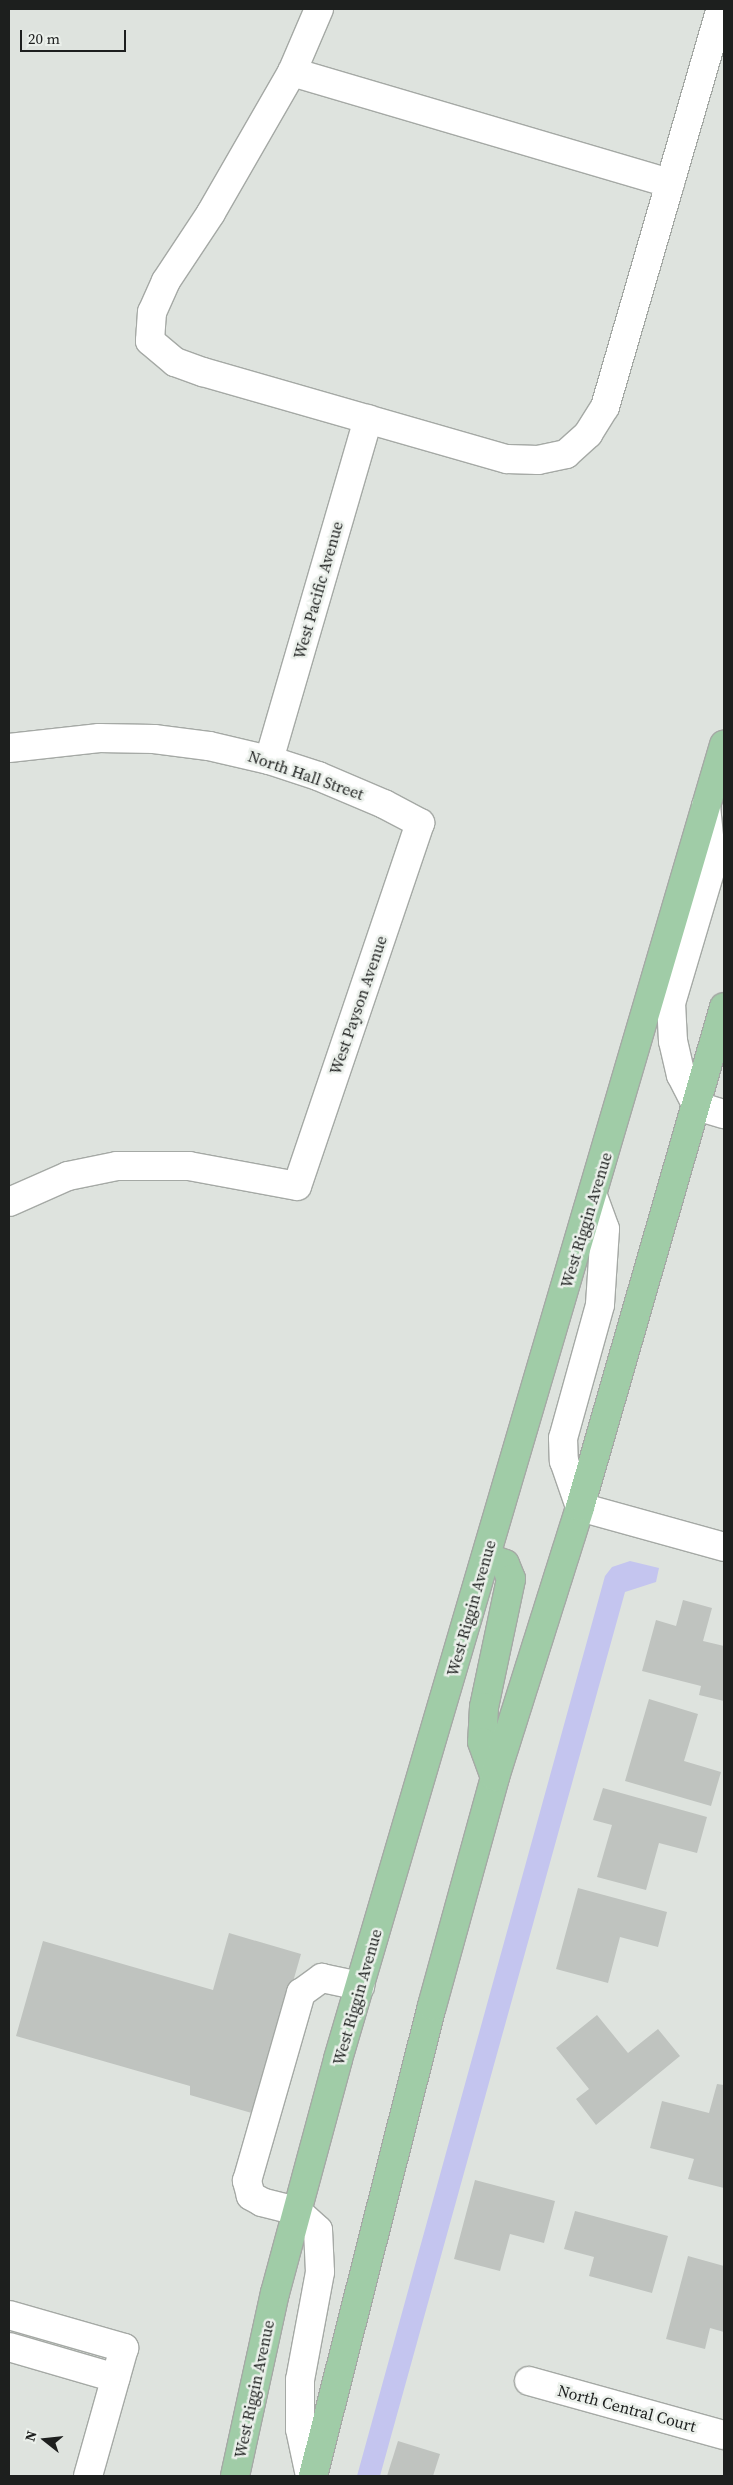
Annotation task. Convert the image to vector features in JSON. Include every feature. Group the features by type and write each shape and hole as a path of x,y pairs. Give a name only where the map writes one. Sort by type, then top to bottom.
{"main road":[{"name":"West Riggin Avenue","path":"235,2476 275,2294 360,1986 724,745"},
{"path":"312,2476 432,2006 495,1777 580,1506 697,1106 724,1007"},
{"path":"486,1557 505,1564 511,1579 484,1707 482,1742 495,1777"}],"street":[{"path":"319,9 292,72 211,213 166,281 152,312 150,341 174,362 508,459 538,460 566,454 588,434 605,407 721,9"},
{"path":"292,72 670,183"},
{"name":"West Pacific Avenue","path":"269,760 368,419"},
{"name":"North Hall Street","path":"9,748 75,739 130,738 209,746 269,760 346,787 420,823"},
{"path":"706,806 712,865 671,1003 673,1041 681,1075 697,1106 724,1114"},
{"name":"West Payson Avenue","path":"9,1202 68,1176 118,1166 189,1166 297,1186 420,823"},
{"path":"593,1196 605,1229 600,1305 563,1438 564,1461 580,1506 724,1547"},
{"path":"312,2476 300,2429 300,2380 320,2272 318,2230 297,2212 262,2202 251,2196 248,2181 302,1993 322,1978 360,1986"},
{"path":"9,2315 124,2348 88,2476"},
{"path":"9,2347 116,2378"},
{"name":"North Central Court","path":"529,2382 724,2435"}],"shaded area":[{"path":"630,1561 659,1568 656,1582 625,1592 380,2476 357,2476 605,1576 612,1567"}],"building":[{"path":"683,1600 712,1608 703,1641 724,1646 724,1701 699,1695 701,1686 642,1671 656,1620 676,1626"},
{"path":"649,1699 698,1714 684,1761 721,1772 711,1806 625,1781"},
{"path":"603,1788 707,1817 697,1853 659,1843 646,1890 597,1877 612,1825 593,1820"},
{"path":"578,1888 667,1912 658,1947 620,1937 608,1983 556,1969"},
{"path":"229,1933 301,1954 255,2114 190,2095 190,2086 16,2036 43,1941 213,1990"},
{"path":"597,2015 628,2053 658,2029 680,2056 596,2125 576,2099 589,2089 556,2048"},
{"path":"717,2084 724,2085 724,2188 688,2179 694,2159 650,2148 662,2101 709,2113"},
{"path":"475,2180 555,2201 544,2243 510,2234 500,2271 454,2259"},
{"path":"575,2211 668,2236 652,2293 589,2276 594,2257 564,2249"},
{"path":"688,2256 724,2266 724,2332 710,2328 705,2349 666,2339"},
{"path":"398,2441 440,2454 433,2476 387,2476"}]}
